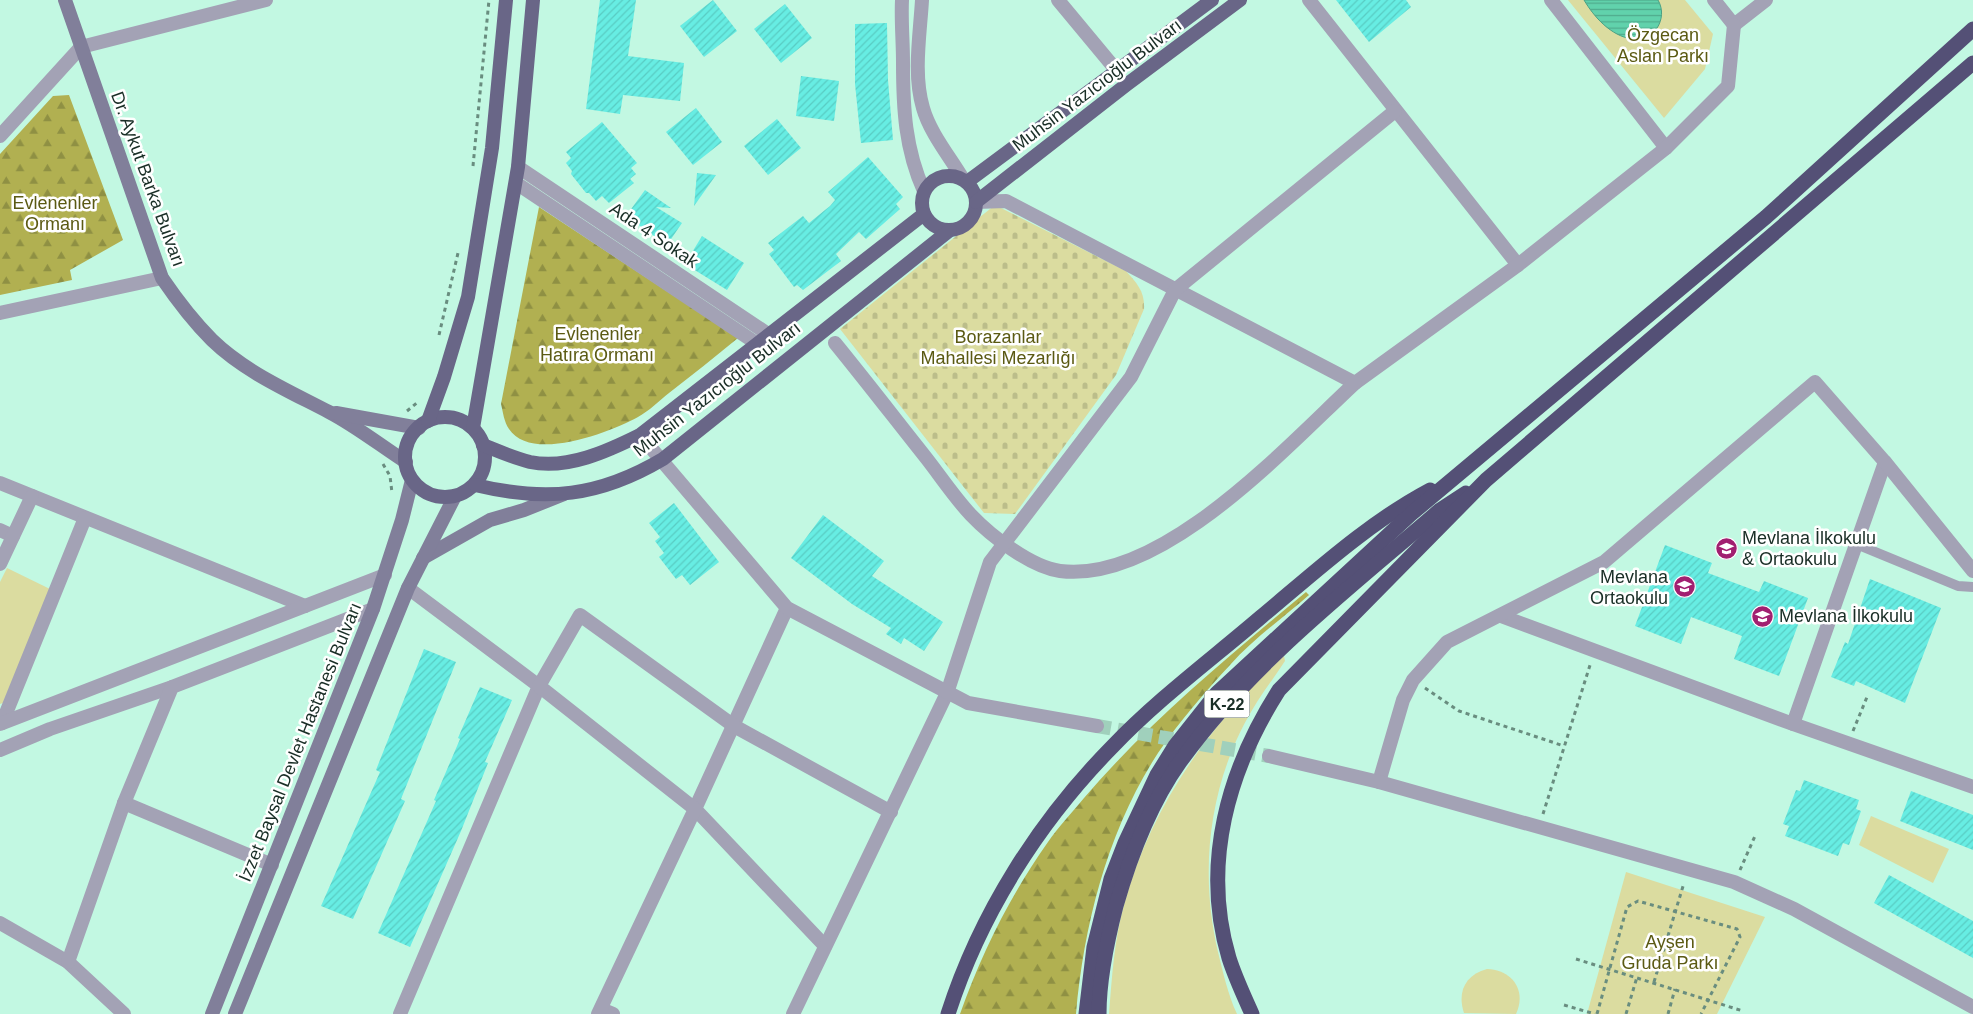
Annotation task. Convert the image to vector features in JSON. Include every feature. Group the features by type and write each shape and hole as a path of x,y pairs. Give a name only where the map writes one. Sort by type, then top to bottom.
{"highway":[{"path":"948,1014 960,978 987,916 1026,853 1071,792 1113,746 1157,705 1329,560 1406,502 1455,476 1766,217 1973,29"},
{"path":"1252,1014 1229,958 1221,923 1219,852 1223,823 1239,764 1260,719 1279,690 1486,480 1973,64"},
{"name":"K-22","path":"1086,1014 1094,947 1111,879 1138,812 1175,746 1194,720 1238,672 1455,476"},
{"name":"K-22","path":"1099,1014 1106,950 1121,890 1148,820 1179,763 1228,702 1288,643 1440,510 1486,480"}],"main road":[{"name":"Dr. Aykut Barka Bulvarı","path":"65,0 162,278 194,321 232,357 284,389 330,412 406,462"},
{"path":"423,425 437,418 450,417 462,421 472,428 483,445 485,463 482,475 475,485 455,496 441,497 429,494 418,487 412,480 406,462 408,442 423,425 444,377 468,297 492,148 506,0"},
{"path":"472,428 516,183 533,0"},
{"path":"965,180 1212,0"},
{"name":"Muhsin Yazıcıoğlu Bulvarı","path":"976,202 1126,85 1240,0"},
{"path":"941,176 956,176 965,180 974,191 976,202 972,218 958,229 950,230 935,226 924,214 922,202 924,191 934,179 941,176"},
{"name":"Muhsin Yazıcıoğlu Bulvarı","path":"483,445 530,462 561,463 609,449 640,435 924,214"},
{"name":"Muhsin Yazıcıoğlu Bulvarı","path":"475,485 518,493 581,493 604,488 640,473 663,459 950,230"},
{"name":"Dr. Aykut Barka Bulvarı","path":"330,412 423,425"},
{"name":"İzzet Baysal Devlet Hastanesi Bulvarı","path":"212,1014 373,609 385,575 412,480"},
{"path":"422,558 490,520 524,510 565,493"},
{"path":"235,1014 408,588 455,496"}],"street":[{"path":"0,136 81,47 266,0"},
{"path":"902,0 903,111 914,169 924,191"},
{"path":"922,0 918,63 922,108 929,123 965,180"},
{"path":"1058,0 1117,71"},
{"path":"1309,0 1518,265"},
{"path":"1551,0 1666,148"},
{"path":"835,343 971,515 1004,544 1036,562 1059,570 1094,569 1113,565 1148,553 1184,533 1230,499 1355,383 1518,265 1666,148 1728,86 1734,25 1714,0"},
{"path":"1734,25 1766,0"},
{"path":"793,1014 947,693 990,562 1131,377 1175,290 1395,111"},
{"name":"Ada 4 Sokak","path":"518,167 768,334"},
{"name":"Ada 4 Sokak","path":"516,183 756,343"},
{"path":"976,202 1006,201 1355,383"},
{"path":"0,313 162,278"},
{"path":"1379,782 1403,700 1413,680 1448,642 1604,562 1815,382 1885,462 1973,571"},
{"path":"640,435 663,459 787,608 968,703 1097,726"},
{"path":"1793,724 1885,462"},
{"path":"0,483 305,606"},
{"path":"0,564 32,496"},
{"path":"1,724 85,518"},
{"path":"0,530 14,536"},
{"path":"1,724 385,575"},
{"path":"408,588 539,686 695,809 826,946"},
{"path":"604,1012 787,608"},
{"path":"0,750 50,729 172,687 373,609"},
{"path":"400,1014 539,686 580,615 734,726 891,812"},
{"path":"1501,616 1793,724 1973,787"},
{"path":"68,962 124,803 172,687"},
{"path":"1269,756 1379,782 1734,882 1794,909 1973,1007"},
{"path":"124,803 272,865"},
{"path":"0,923 68,962 124,1014"}],"lane":[{"path":"1856,544 1958,586 1973,587"}],"path":[{"path":"1540,826 1594,650"},
{"path":"1413,680 1459,710 1564,746"},
{"path":"1848,743 1867,697"},
{"path":"1734,882 1755,836"},
{"path":"1654,982 1688,869"},
{"path":"1564,1005 1596,1014 1627,907 1638,901 1737,929 1740,936 1700,1014"},
{"path":"1576,959 1742,1011"},
{"path":"1626,1014 1637,977"},
{"path":"1668,1014 1675,989"}],"green space":[{"name":"Özgecan Aslan Parkı","path":"1568,0 1685,0 1713,34 1705,69 1664,118"},
{"name":"Evlenenler Ormanı","path":"69,95 123,240 70,270 72,280 0,295 0,154 53,96"},
{"name":"Borazanlar Mahallesi Mezarlığı","path":"995,205 1126,271 1140,288 1144,303 1144,309 1116,375 1015,514 984,513 840,329"},
{"name":"Evlenenler Hatıra Ormanı","path":"539,207 738,338 650,409 626,423 610,430 572,441 535,444 520,439 507,426 501,404"},
{"path":"7,568 50,589 3,703 0,704 0,582"},
{"path":"1306,592 1309,595 1248,646 1201,697 1166,741 1140,783 1125,813 1101,878 1085,946 1076,1014 960,1014 987,947 1009,904 1034,862 1061,825 1109,770 1190,690"},
{"path":"1284,656 1285,661 1257,702 1228,760 1212,823 1209,887 1212,920 1224,975 1237,1014 1109,1014 1114,959 1124,905 1150,834 1186,769 1208,739 1231,710"},
{"path":"1871,816 1949,849 1933,883 1859,845"},
{"name":"Ayşen Gruda Parkı","path":"1626,872 1765,917 1717,1014 1587,1014"},
{"path":"1487,969 1504,973 1515,983 1520,997 1516,1014 1464,1013 1462,991 1465,985 1473,975"}],"shaded area":[{"path":"1584,0 1658,0 1662,15 1657,28 1652,33 1640,39 1632,39 1610,30 1593,13"}],"building":[{"path":"600,0 636,0 628,56 684,63 680,101 623,95 620,114 586,109"},
{"path":"713,0 737,31 704,57 680,26"},
{"path":"1336,0 1406,0 1411,7 1369,42"},
{"path":"785,4 812,38 781,63 754,29"},
{"path":"887,23 888,80 893,140 861,143 855,84 855,24"},
{"path":"801,76 839,81 834,121 796,116"},
{"path":"696,108 722,142 693,165 666,132"},
{"path":"777,119 801,148 768,175 744,146"},
{"path":"602,122 637,163 631,168 636,174 630,179 634,183 609,203 602,196 596,201 589,193 586,193 571,174 572,171 566,163 571,158 566,152"},
{"path":"868,157 903,197 896,204 900,209 866,239 859,232 836,254 841,261 803,290 797,285 794,287 769,254 774,250 768,243 803,216 809,223 830,206 835,200 828,192"},
{"path":"697,173 716,175 694,206"},
{"path":"645,190 671,208 656,207 682,223 667,245 626,216"},
{"path":"702,236 744,263 727,290 685,264"},
{"path":"674,503 719,562 690,585 682,575 676,579 659,557 664,553 655,541 660,537 649,523"},
{"path":"823,515 884,561 872,576 943,622 924,651 904,638 901,644 886,634 891,628 852,604 791,558"},
{"name":"Mevlana İlkokulu & Ortaokulu","path":"1665,545 1712,563 1708,573 1759,592 1764,581 1808,598 1779,676 1734,659 1742,636 1691,617 1681,644 1635,626"},
{"path":"1870,579 1941,608 1905,703 1856,681 1854,686 1831,677 1845,642 1848,644"},
{"path":"424,649 456,662 401,799 405,801 353,919 321,906 380,772 376,770"},
{"path":"480,687 512,700 485,762 488,763 461,831 410,947 378,933 436,801 434,800"},
{"path":"1804,780 1859,800 1856,809 1861,811 1849,845 1843,843 1838,856 1785,836 1789,826 1783,824 1796,790 1800,791"},
{"path":"1911,791 1973,815 1973,850 1900,821"},
{"path":"1889,875 1973,921 1973,958 1874,903"}],"tunnel":[{"path":"1097,726 1269,756"}],"place":[{"name":"Mevlana İlkokulu & Ortaokulu","path":"1726,548"},
{"name":"Mevlana Ortaokulu","path":"1684,587"},
{"name":"Mevlana İlkokulu","path":"1763,616"}]}
